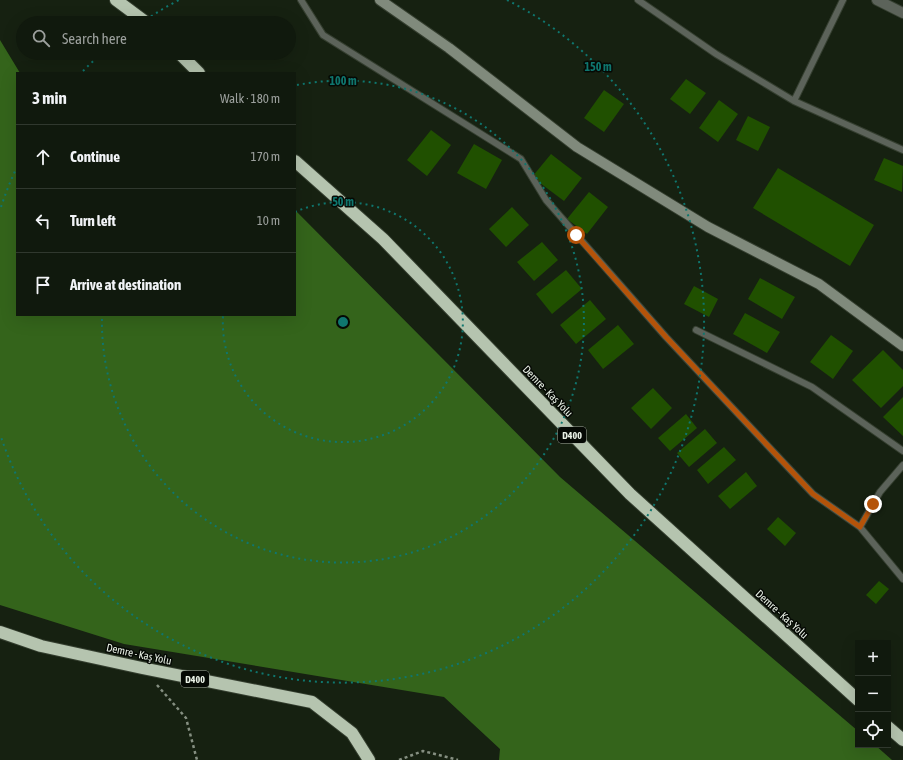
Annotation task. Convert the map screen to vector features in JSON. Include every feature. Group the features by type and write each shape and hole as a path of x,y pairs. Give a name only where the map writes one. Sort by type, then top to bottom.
{"highway":[{"path":"116,0 138,16"},
{"path":"186,60 198,72"},
{"name":"Demre - Kaş Yolu","path":"296,162 383,239 630,494 855,697"},
{"name":"Demre - Kaş Yolu","path":"0,632 41,646 312,702 352,733 369,760"},
{"path":"891,729 903,740"}],"street":[{"path":"380,0 449,48 577,147 708,227 819,284 903,346"},
{"path":"877,0 903,13"}],"lane":[{"path":"301,0 323,35 521,159 546,200 672,343 813,494 860,527 903,579"},
{"path":"638,0 716,54 794,101 903,150"},
{"path":"794,101 843,0"},
{"path":"696,330 812,388 903,451"},
{"path":"860,527 880,492 903,465"}],"path":[{"path":"142,668 186,718 197,760"},
{"path":"399,760 423,751 458,760"}],"green space":[{"path":"0,40 19,72 16,72 16,316 296,316 296,211 560,477 855,728 855,748 878,748 892,760 499,760 500,749 444,697 124,644 0,605"}],"building":[{"path":"686,79 706,93 690,114 670,99"},
{"path":"604,90 624,104 604,132 584,118"},
{"path":"719,100 738,114 718,142 699,128"},
{"path":"748,116 770,127 758,151 736,140"},
{"path":"431,130 451,145 427,176 407,160"},
{"path":"474,144 502,160 486,189 457,173"},
{"path":"551,154 582,178 564,201 532,177"},
{"path":"884,158 903,166 902,192 874,180"},
{"path":"778,168 874,225 850,266 753,208"},
{"path":"589,192 608,207 587,234 567,219"},
{"path":"512,207 529,225 506,247 489,229"},
{"path":"542,242 558,260 534,281 517,262"},
{"path":"566,270 582,289 552,314 536,294"},
{"path":"760,278 795,297 782,319 748,299"},
{"path":"694,286 718,299 709,317 684,304"},
{"path":"590,300 606,319 576,344 560,325"},
{"path":"745,313 780,332 767,353 733,334"},
{"path":"618,325 634,344 603,369 588,350"},
{"path":"831,335 853,351 833,379 810,362"},
{"path":"883,350 903,370 903,386 881,408 852,380"},
{"path":"653,388 672,408 651,429 631,408"},
{"path":"903,397 903,436 883,417"},
{"path":"686,414 697,428 670,451 658,438"},
{"path":"705,429 717,443 689,467 677,453"},
{"path":"724,447 736,460 708,484 697,470"},
{"path":"746,472 757,486 730,509 718,496"},
{"path":"778,517 796,533 785,546 767,529"},
{"path":"879,581 889,589 876,604 866,595"}],"route":[{"path":"576,235 666,337 813,494 860,527 873,504"}]}
